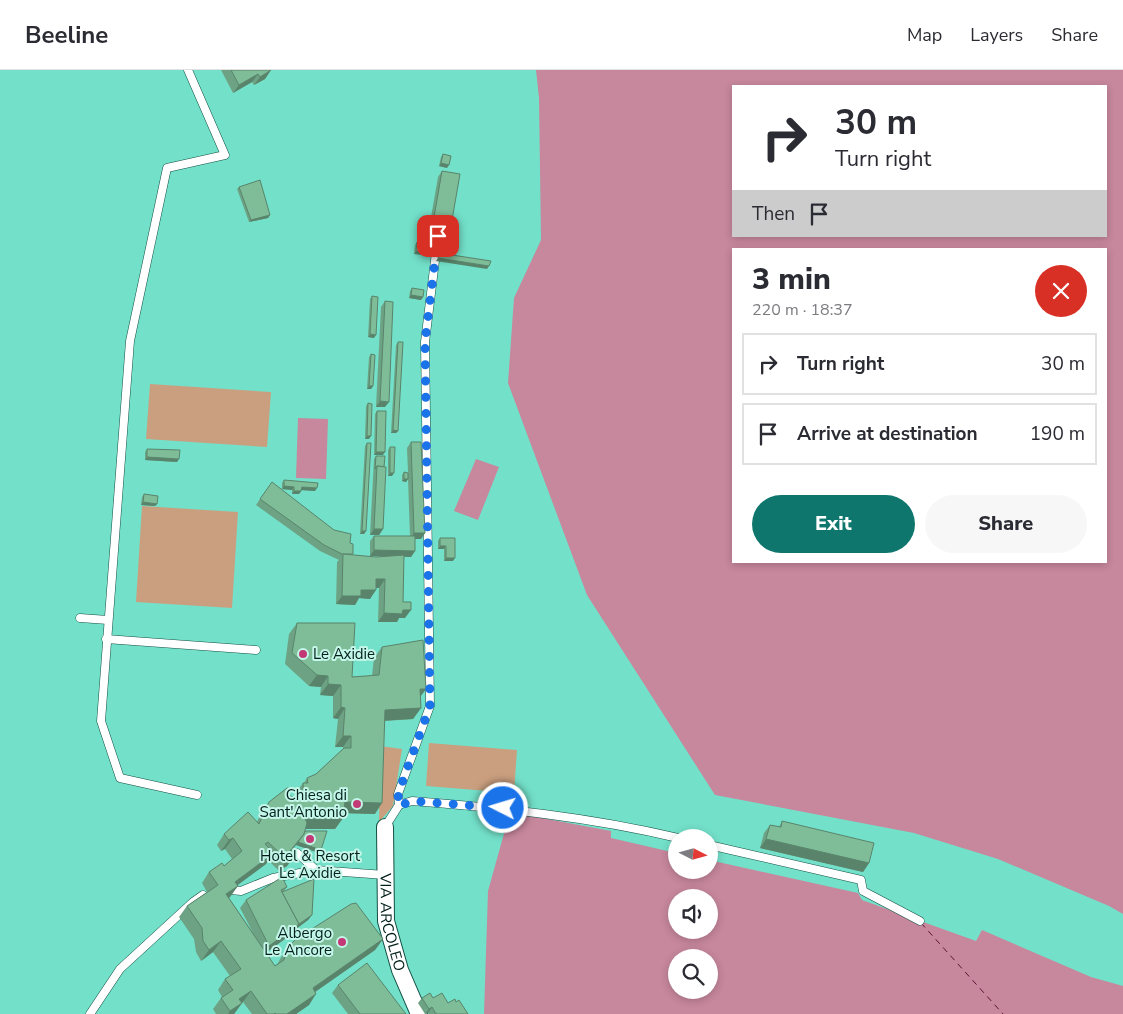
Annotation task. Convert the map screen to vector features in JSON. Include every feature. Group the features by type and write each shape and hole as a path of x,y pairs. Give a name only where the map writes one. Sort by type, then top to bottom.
{"street":[{"name":"VIA ARCOLEO","path":"385,827 386,921 400,970 419,1014"}],"lane":[{"path":"188,70 225,155 167,168 130,341 101,721 120,778 197,795"},
{"path":"399,806 398,794 430,706 425,342 438,236 452,229"},
{"path":"80,618 108,620"},
{"path":"106,639 256,650"},
{"path":"385,827 399,806 412,801 503,808 626,826 668,836"},
{"path":"718,847 861,880 862,891 920,921"},
{"path":"296,853 316,870"},
{"path":"231,890 241,891 273,878 316,870 385,874"},
{"path":"90,1014 120,969 193,902 208,892"}],"shaded area":[{"path":"536,70 1123,70 1123,914 1109,906 998,859 914,833 715,795 587,595 508,383 514,298 541,240 539,98"},
{"path":"150,384 271,392 267,447 146,439"},
{"path":"298,418 328,419 326,479 296,478"},
{"path":"476,459 499,467 478,520 454,511"},
{"path":"142,506 238,512 232,608 136,602"},
{"path":"429,743 517,750 514,793 426,786"},
{"path":"380,746 402,749 393,806 379,822"},
{"path":"510,812 611,831 611,838 668,851 668,879 718,879 718,862 858,893 862,900 976,941 982,930 1091,977 1123,986 1123,1014 484,1014 488,891"}],"building":[{"path":"231,70 271,70 260,77 258,74 239,85"},
{"path":"443,154 451,156 449,165 441,163"},
{"path":"442,171 460,174 452,220 434,217"},
{"path":"260,180 270,215 251,220 239,187"},
{"path":"417,242 428,244 427,252 416,251"},
{"path":"439,253 491,261 489,266 438,258"},
{"path":"412,288 424,290 423,297 411,295"},
{"path":"372,296 378,297 376,335 370,334"},
{"path":"385,301 393,302 389,402 380,401"},
{"path":"398,342 403,342 398,431 393,430"},
{"path":"371,354 375,355 373,386 369,386"},
{"path":"368,403 372,404 371,436 367,436"},
{"path":"377,411 386,411 385,452 376,452"},
{"path":"411,442 421,442 425,533 414,533"},
{"path":"367,443 371,443 366,531 362,531"},
{"path":"390,447 395,447 394,473 390,473"},
{"path":"147,449 180,450 179,459 147,457"},
{"path":"376,456 385,456 384,467 377,466 375,469"},
{"path":"377,466 386,467 383,529 374,529"},
{"path":"404,472 408,473 408,479 404,479"},
{"path":"284,480 318,483 317,488 302,487 301,491 294,491 294,487 284,486"},
{"path":"272,482 334,530 351,534 350,543 353,544 353,554 342,554 324,545 260,499"},
{"path":"144,494 158,496 157,504 143,502"},
{"path":"374,536 415,536 415,551 374,550"},
{"path":"440,538 455,538 455,558 446,558 446,546 440,546"},
{"path":"343,554 376,557 404,555 403,602 411,602 411,610 403,610 402,614 384,613 385,579 376,579 376,590 361,590 361,596 342,596"},
{"path":"297,623 355,623 352,677 379,675 382,647 423,640 426,689 420,689 421,708 385,710 382,803 345,802 343,818 305,818 307,823 304,834 290,851 295,855 287,860 268,842 265,844 274,853 235,882 238,886 226,894 275,966 284,960 287,948 303,932 304,934 351,904 356,903 383,939 313,988 316,994 287,1014 267,1014 251,991 239,999 242,1003 230,1011 221,998 233,990 225,979 241,969 221,941 209,950 203,941 202,928 187,906 218,885 209,872 222,863 224,866 242,851 233,838 229,840 224,834 248,812 259,824 269,802 287,788 292,789 288,795 304,801 303,783 308,783 307,778 316,774 344,748 351,748 351,736 343,736 345,708 341,707 341,685 328,684 328,676 317,675 292,653"},
{"path":"782,821 874,843 869,863 766,839 770,825 781,827"},
{"name":"Hotel & Resort Le Axidie","path":"305,831 327,831 321,850 298,842"},
{"path":"282,877 287,887 281,890 299,924 269,946 246,900"},
{"path":"314,879 312,915 299,924 282,892"},
{"path":"367,963 406,1014 360,1014 338,985"},
{"path":"430,993 433,998 442,993 448,1003 455,999 456,1002 459,1000 468,1014 436,1014 432,1007 429,1009 422,998"}],"ferry route":[{"path":"921,923 1003,1014"}],"place":[{"name":"Le Axidie","path":"303,654"},
{"name":"Chiesa di Sant'Antonio","path":"357,804"},
{"name":"Hotel & Resort Le Axidie","path":"310,839"},
{"name":"Albergo Le Ancore","path":"342,942"}],"route":[{"path":"438,236 425,342 430,706 398,794 399,806 412,801 503,808"}]}
